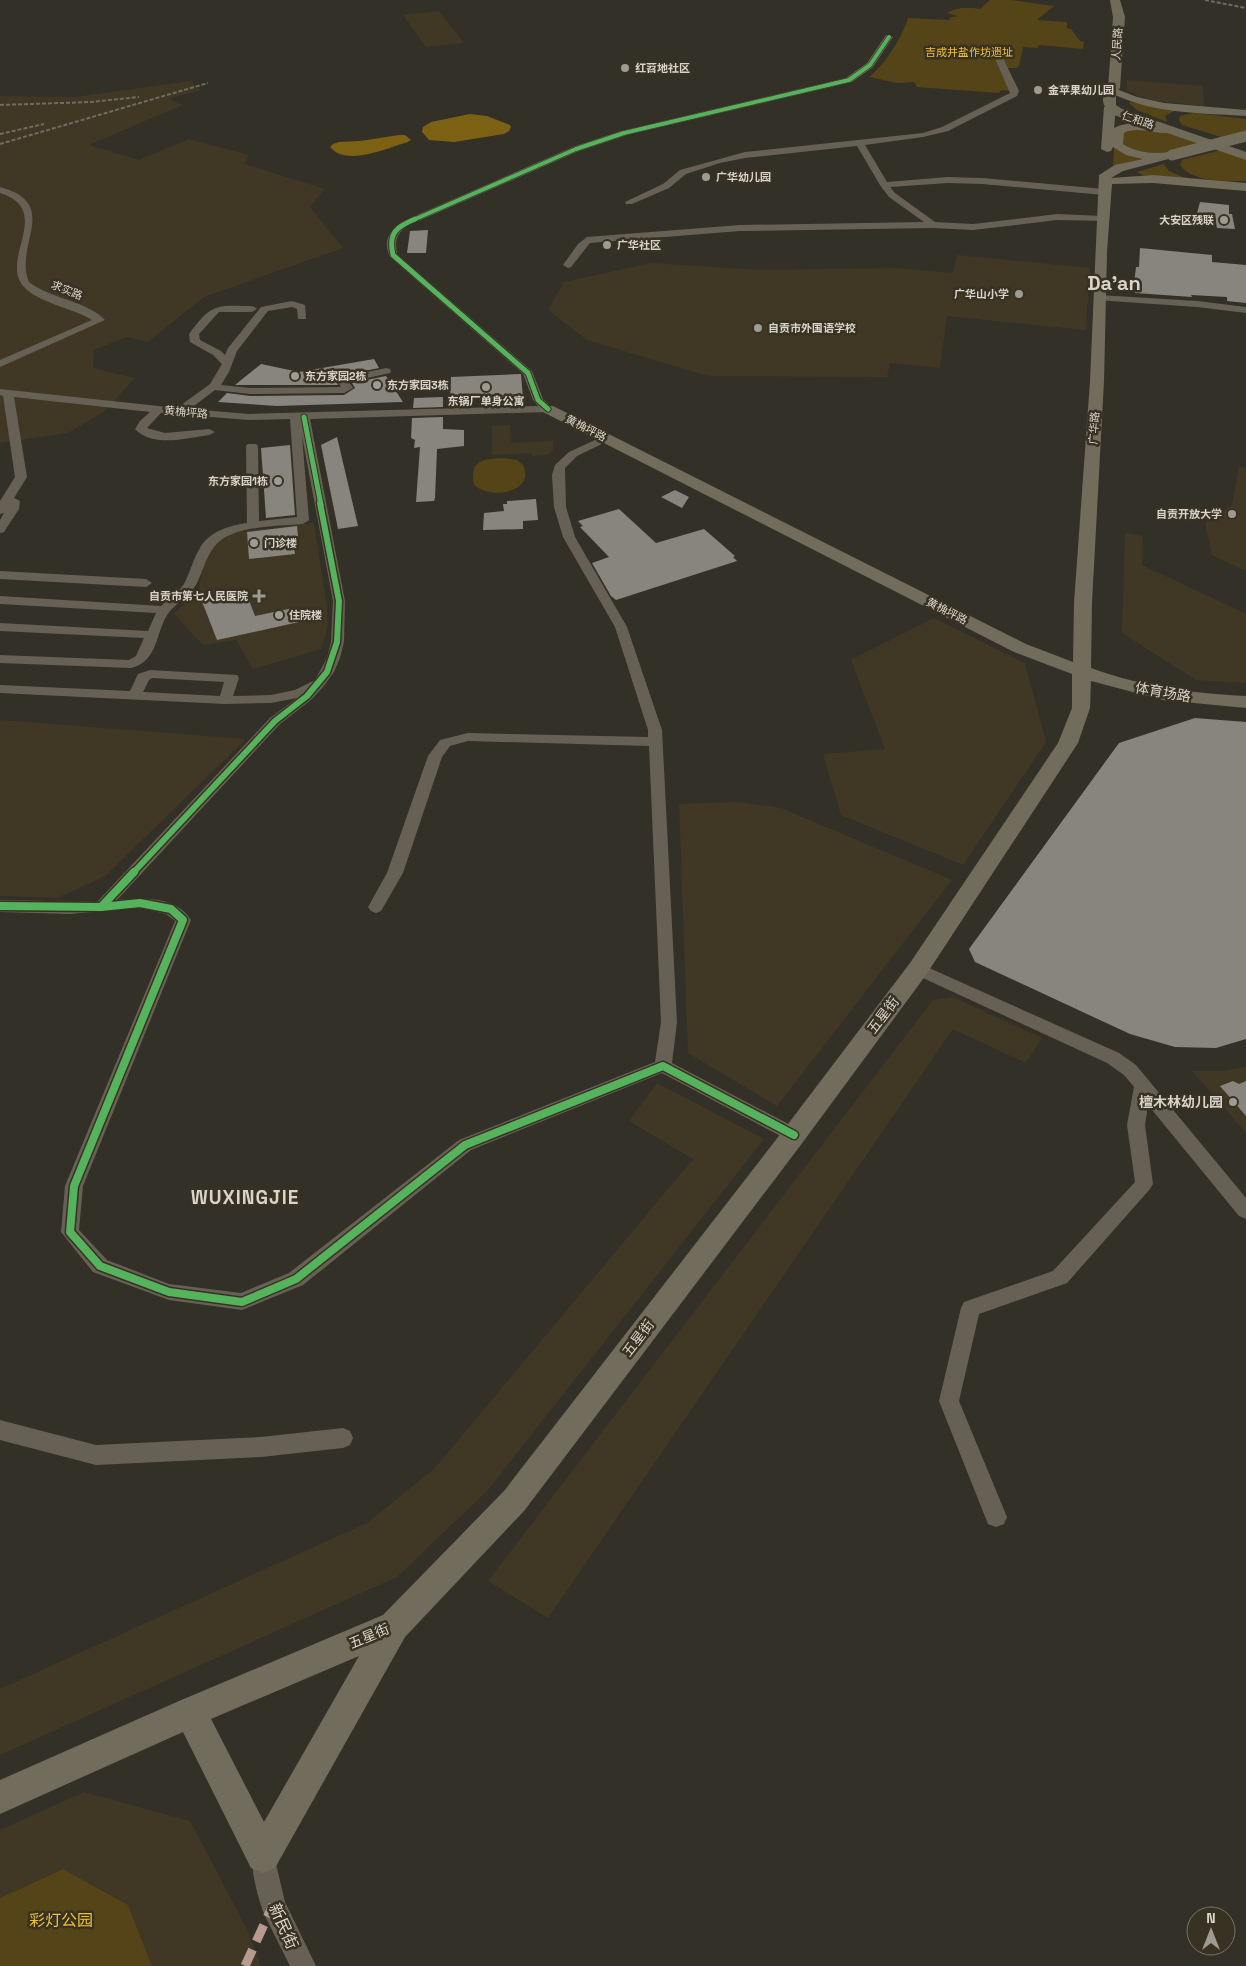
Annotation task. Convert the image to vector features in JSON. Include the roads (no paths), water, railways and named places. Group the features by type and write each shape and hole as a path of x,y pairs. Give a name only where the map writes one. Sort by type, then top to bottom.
{"main road":[{"name":"人民路","path":"1115,0 1119,17 1116,91"},
{"name":"仁和路","path":"1246,150 1173,129 1126,116 1110,107 1110,92 1116,91 1124,109 1173,129 1246,156"},
{"path":"1116,91 1139,102 1246,114"},
{"name":"广华路","path":"1082,672 1083,603 1097,381 1102,219 1107,183 1110,107"},
{"path":"1246,114 1198,111 1176,114 1172,118 1173,129 1146,126 1128,127 1118,132 1117,145 1125,150 1142,155 1175,162 1246,136"},
{"path":"1107,183 1127,171 1175,162 1246,141"},
{"path":"1175,162 1185,175 1246,183"},
{"path":"1107,183 1153,179 1246,187"},
{"name":"黄桷坪路","path":"548,409 1020,648 1082,672"},
{"name":"体育场路","path":"1082,672 1134,688 1184,698 1246,702"},
{"name":"五星街","path":"0,1798 190,1712 394,1626 514,1501 794,1135 918,969 1068,743 1081,708 1082,672"},
{"path":"263,1856 394,1626"},
{"path":"190,1712 263,1856"}],"street":[{"path":"548,409 538,400 528,373 393,255 390,242 393,232 404,224 576,149 616,136 849,80 870,65 888,37"},
{"path":"629,202 666,186 682,172 718,161 753,154 860,144 923,135 945,129 1014,94 1015,90 998,56"},
{"path":"860,144 892,195 933,225"},
{"path":"884,185 948,180 1107,183"},
{"name":"求实路","path":"0,190 17,196 26,206 30,216 20,265 26,284 40,292 91,313 100,320 0,364"},
{"path":"568,265 587,240 740,228 933,225 973,227 1057,216 1102,219"},
{"path":"1099,298 1198,304 1246,310"},
{"path":"179,412 224,377 232,350 265,309 292,304 302,307 302,317"},
{"path":"227,364 217,353 195,342 194,334 216,310 226,308 252,309"},
{"path":"214,386 250,391 344,390 348,388 343,382 344,380 386,371"},
{"path":"0,510 21,477 4,392"},
{"name":"黄桷坪路","path":"4,392 158,410 249,417 548,409"},
{"path":"158,410 140,429 148,435 166,436 210,432"},
{"path":"0,659 131,664 142,658 164,610 182,595 190,584 206,547 229,531 303,520 300,417"},
{"path":"101,907 275,721 304,701 325,678 338,647 340,627 339,602 300,417"},
{"path":"606,438 573,454 560,467 558,476 560,507 569,537 621,627 655,730 669,1022 663,1066"},
{"path":"252,446 253,526"},
{"path":"0,529 13,509 16,487"},
{"path":"0,575 146,584"},
{"path":"0,600 164,610"},
{"path":"0,627 154,635"},
{"path":"136,695 143,677 150,674 232,678 224,700"},
{"path":"0,689 224,700 271,699 299,692 325,678"},
{"path":"376,907 395,873 435,756 446,743 468,737 657,742"},
{"path":"0,906 70,908 140,903 171,909 182,920 74,1186 70,1232 100,1266 170,1292 242,1302 296,1279 465,1145 663,1066 794,1135"},
{"path":"918,969 1113,1058 1130,1070 1246,1211"},
{"path":"996,1517 949,1401 971,1308 1060,1277 1144,1184 1136,1125 1143,1085"},
{"path":"0,1430 96,1455 261,1447 343,1438"},
{"name":"新民街","path":"263,1856 273,1905 303,1966"}],"railway":[{"path":"1205,0 1246,8"},
{"path":"0,144 208,83"},
{"path":"0,105 91,102 139,97"},
{"path":"0,134 44,124"}],"place":[{"name":"红苕地社区","path":"625,68"},
{"name":"金苹果幼儿园","path":"1038,90"},
{"name":"广华幼儿园","path":"706,177"},
{"name":"大安区残联","path":"1224,220"},
{"name":"广华社区","path":"607,245"},
{"name":"广华山小学","path":"1019,294"},
{"name":"自贡市外国语学校","path":"758,328"},
{"name":"东方家园2栋","path":"295,376"},
{"name":"东方家园3栋","path":"377,385"},
{"name":"东锅厂单身公寓","path":"486,387"},
{"name":"东方家园1栋","path":"278,481"},
{"name":"自贡开放大学","path":"1232,514"},
{"name":"门诊楼","path":"254,543"},
{"name":"自贡市第七人民医院","path":"259,596"},
{"name":"住院楼","path":"279,615"},
{"name":"檀木林幼儿园","path":"1233,1102"}],"district":[{"name":"Da'an","path":"1114,283"},
{"name":"WUXINGJIE","path":"245,1197"}],"park label":[{"name":"吉成井盐作坊遗址","path":"969,52"},
{"name":"彩灯公园","path":"61,1920"}]}
